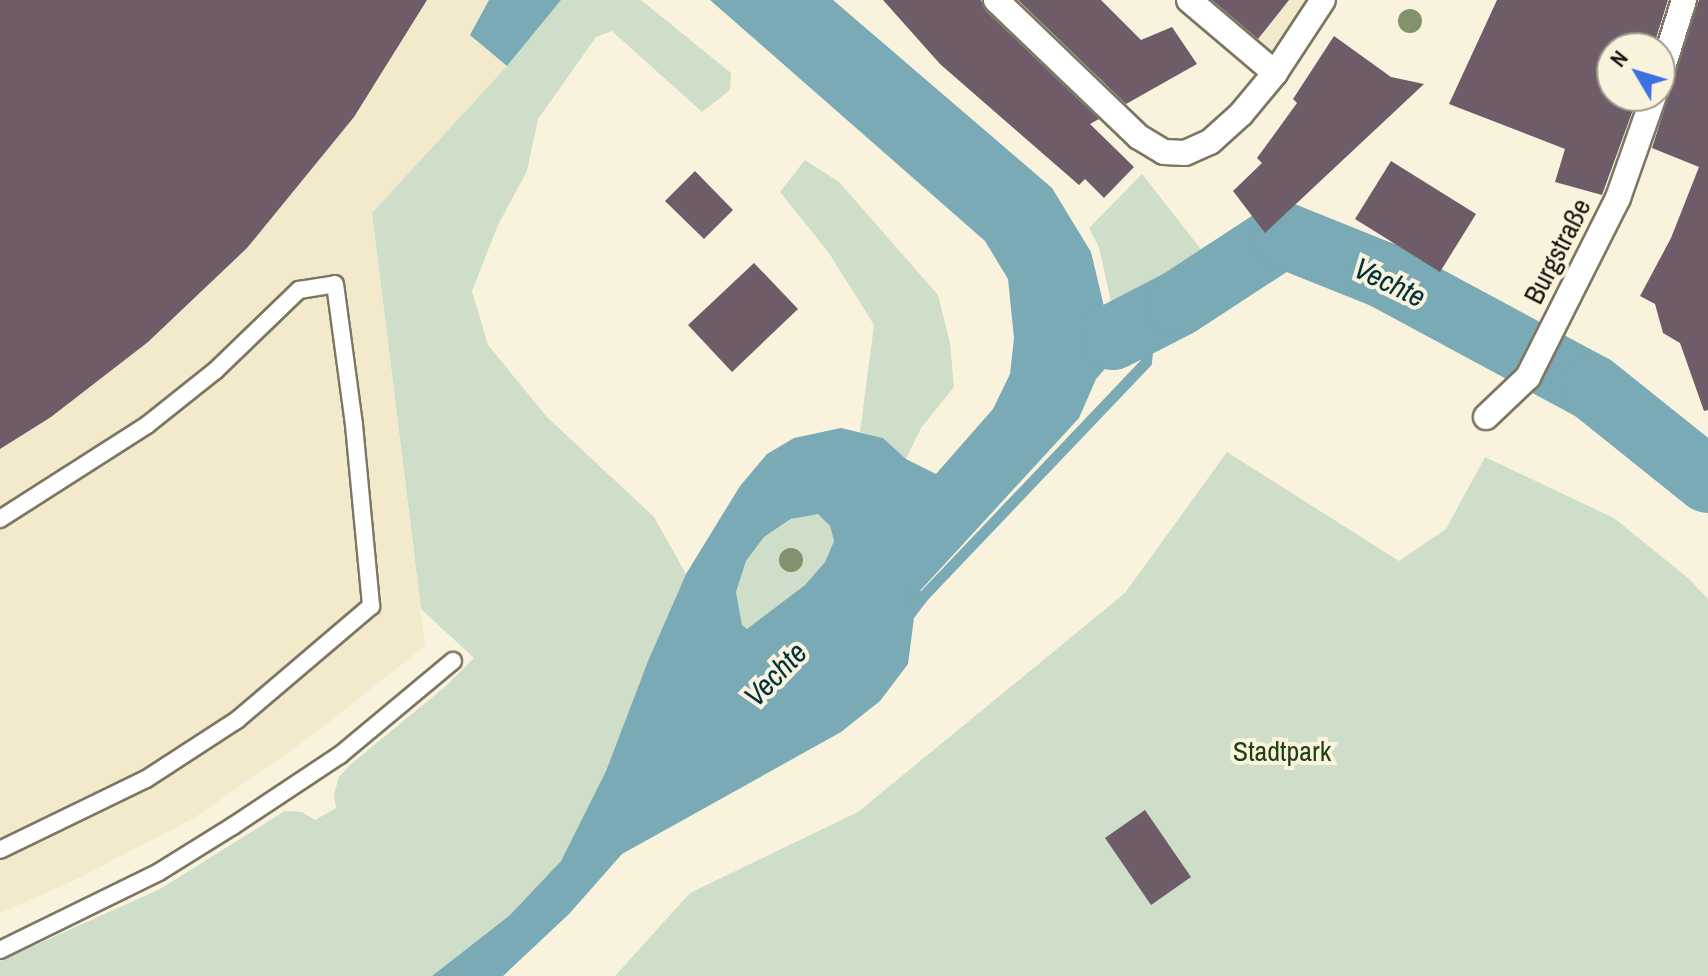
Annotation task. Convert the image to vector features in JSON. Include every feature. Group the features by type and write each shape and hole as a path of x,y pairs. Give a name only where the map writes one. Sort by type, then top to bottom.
{"street":[{"path":"996,0 1139,137 1164,152 1185,153 1210,142 1241,114 1275,73 1323,0"},
{"path":"1189,0 1275,73"},
{"path":"1674,32 1684,0"},
{"name":"Burgstraße","path":"1486,417 1528,377 1618,198 1648,112"}],"lane":[{"path":"0,519 147,425 215,371 299,290 335,284 354,425 371,606 237,720 146,779 0,850"},
{"path":"0,950 159,872 233,826 340,755 453,661"}],"shaded area":[{"path":"0,0 561,0 499,75 372,213 425,646 306,740 194,818 75,880 0,913"},
{"path":"1189,0 1323,0 1275,73"}],"green space":[{"path":"561,0 641,0 731,73 730,90 702,112 612,31 596,37 538,119 527,171 498,225 472,291 488,345 547,417 654,517 686,574 648,661 606,771 561,861 510,915 432,976 0,976 0,961 160,889 285,811 302,812 315,820 336,808 334,794 339,777 350,765 446,686 474,658 421,609 372,213 507,66"},
{"path":"805,160 839,182 938,295 950,343 954,387 921,428 906,459 883,438 860,432 874,325 829,253 780,192"},
{"path":"1142,174 1207,257 1114,315 1099,247 1089,228"},
{"name":"Stadtpark","path":"1227,452 1399,561 1446,529 1485,457 1614,518 1688,578 1708,599 1708,976 615,976 690,893 858,812 1125,593"},
{"path":"800,514 818,514 830,526 834,541 825,562 805,585 747,629 742,625 736,592 746,561 764,537"}],"water":[{"path":"489,0 561,0 507,66 470,35"},
{"path":"710,0 833,0 1052,188 1091,252 1107,319 1178,273 1203,316 1158,351 1136,349 1118,354 1096,379 1079,418 919,592 927,601 914,618 908,664 880,701 841,732 622,854 569,914 503,976 432,976 510,915 561,861 606,771 648,661 686,574 740,486 767,454 794,438 841,428 883,438 906,459 936,474 993,409 1010,374 1014,338 1008,279 985,241","holes":["818,514 830,526 834,541 825,562 805,585 747,629 742,625 736,592 746,561 764,537 791,519"]}],"building":[{"path":"0,0 427,0 354,117 247,248 148,342 51,417 0,449"},
{"path":"883,0 981,0 986,11 1099,119 1090,124 1134,167 1104,198 1085,179 1079,185 940,64"},
{"path":"1018,0 1101,0 1141,40 1172,27 1197,64 1126,104"},
{"path":"1212,0 1289,0 1258,39"},
{"path":"1497,0 1668,0 1658,32 1596,32 1596,112 1632,112 1602,195 1555,182 1565,149 1449,104"},
{"path":"1699,0 1708,0 1708,410 1704,411 1680,343 1663,333 1655,304 1640,296 1671,238 1699,167 1652,148 1663,112 1676,112 1676,72"},
{"path":"1334,36 1391,77 1424,84 1265,233 1233,191 1262,163 1257,158 1297,103 1293,99"},
{"path":"1391,161 1476,214 1440,272 1355,219"},
{"path":"695,171 733,210 704,239 665,201"},
{"path":"754,263 798,309 732,372 688,325"},
{"path":"1145,810 1191,877 1151,905 1105,838"}],"waterway":[{"name":"Vechte","path":"1113,337 1179,303 1283,235 1383,275 1593,388 1708,480"},
{"path":"911,596 923,596 1146,362 1149,335"}]}
